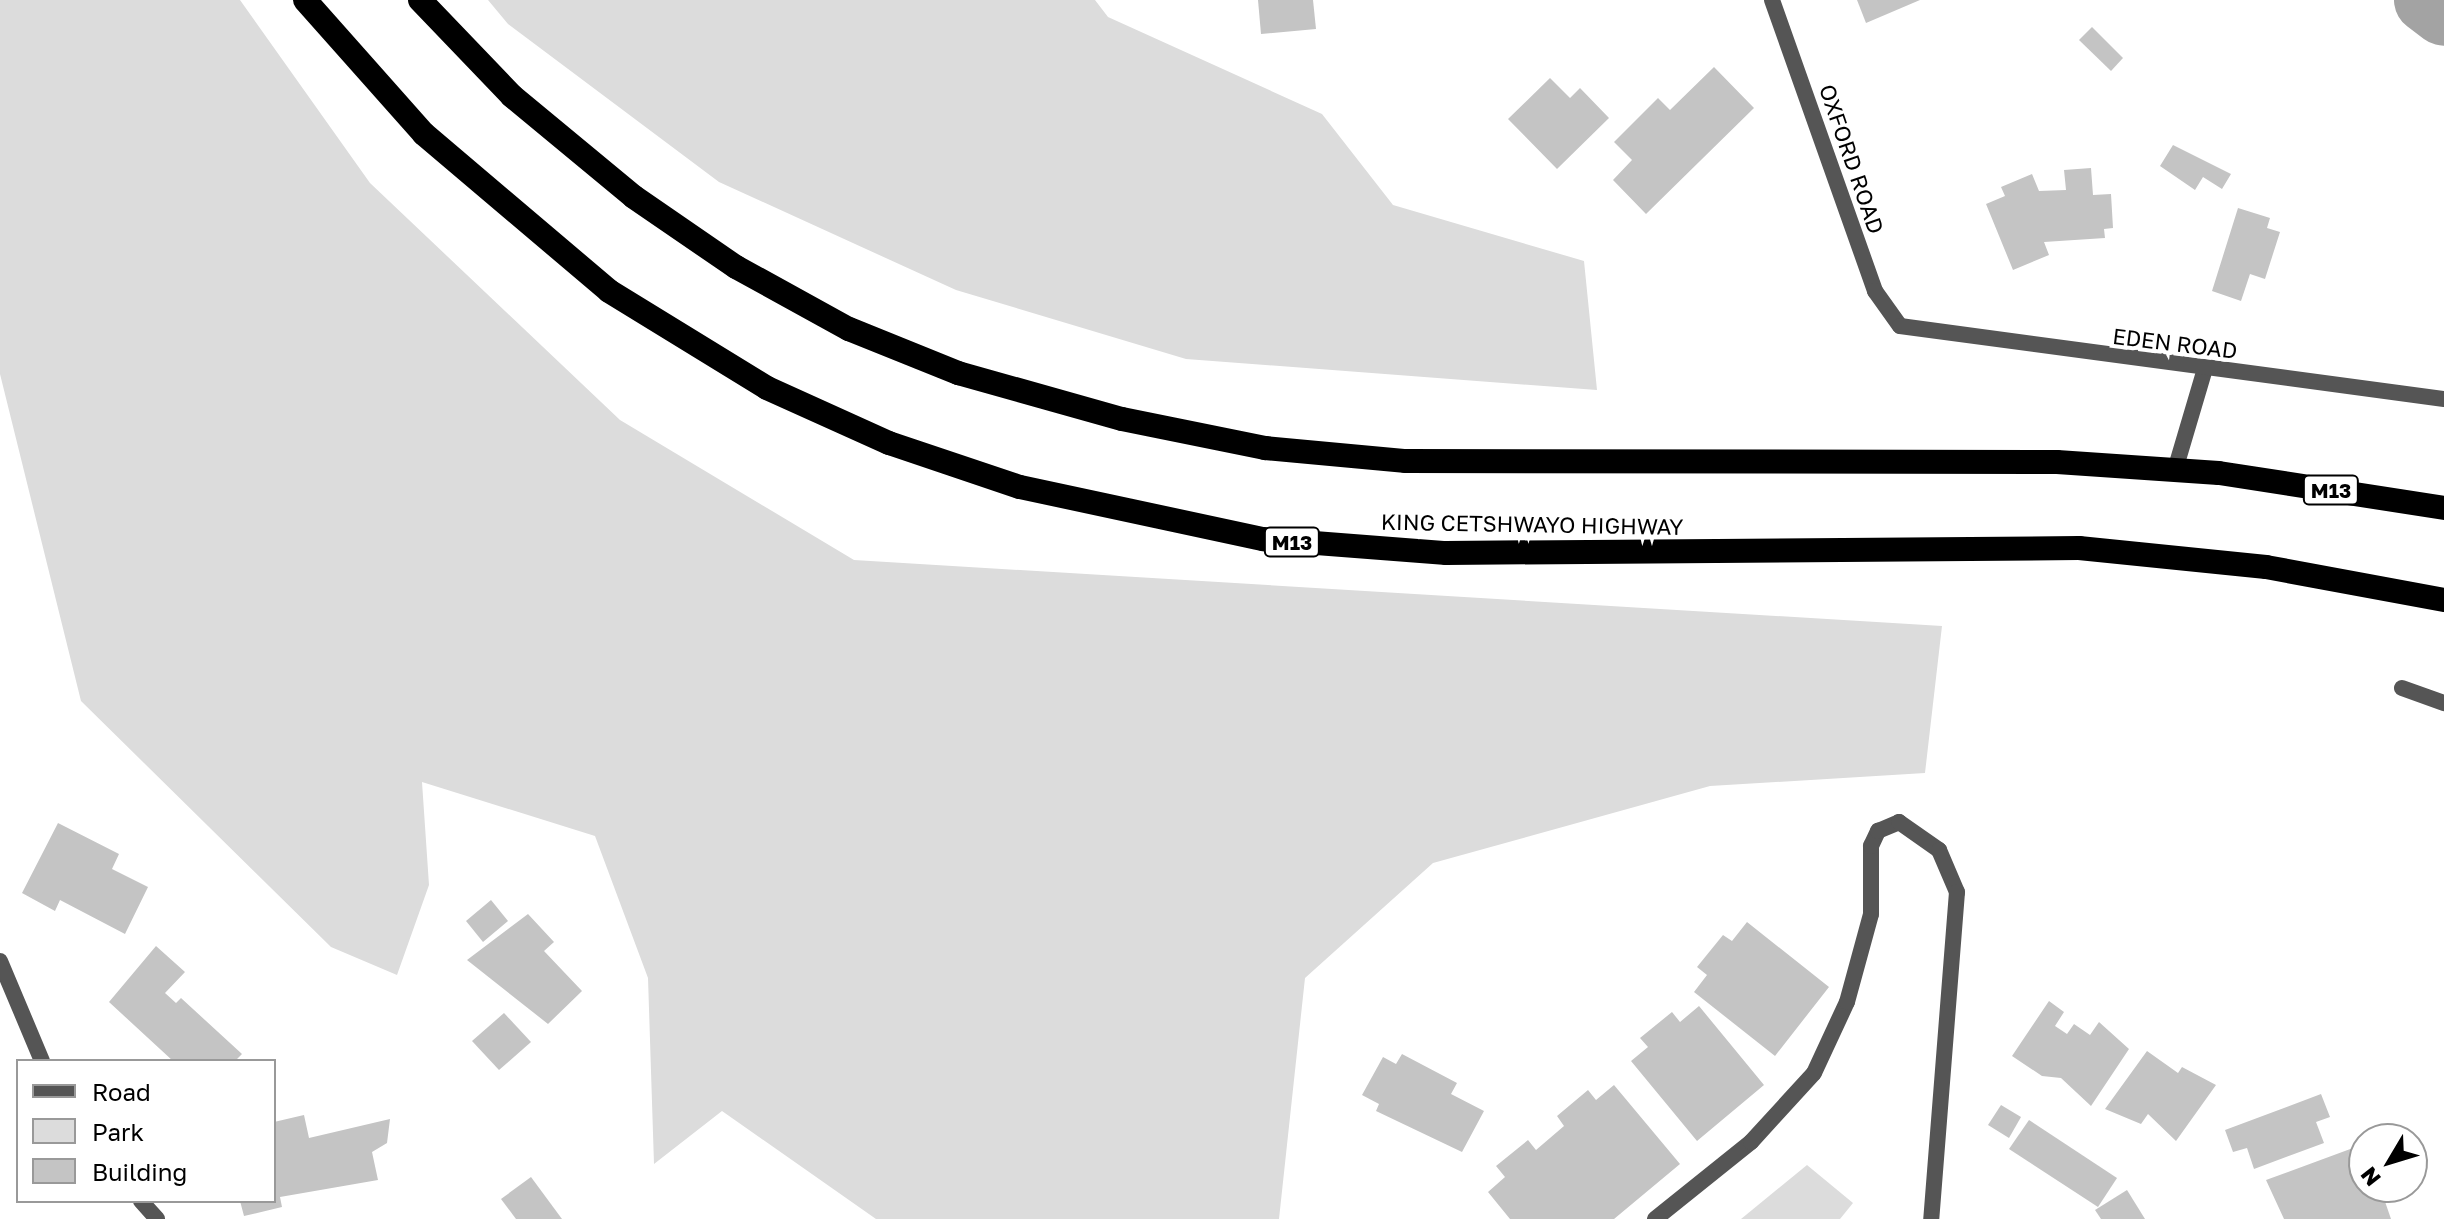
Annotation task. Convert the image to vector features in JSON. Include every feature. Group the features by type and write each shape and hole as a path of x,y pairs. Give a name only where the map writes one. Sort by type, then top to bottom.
{"highway":[{"name":"KING CETSHWAYO HIGHWAY","path":"305,0 424,134 609,291 767,388 889,443 1020,487 1263,539 1446,553 2079,548 2266,567 2444,600"},
{"name":"M13","path":"420,0 512,96 634,197 736,267 849,329 958,373 1122,419 1265,448 1406,461 2057,462 2175,470 2444,508"}],"street":[{"name":"OXFORD ROAD","path":"1772,0 1875,291 1900,326"},
{"name":"EDEN ROAD","path":"1900,326 2444,399"},
{"path":"2175,470 2205,369"},
{"path":"2402,688 2444,703"},
{"path":"1655,1219 1751,1142 1814,1073 1847,1002 1871,914 1871,846 1878,831 1899,822 1939,850 1957,892 1931,1219"},
{"path":"0,961 41,1059"},
{"path":"143,1203 157,1219"}],"green space":[{"path":"0,0 240,0 370,183 620,420 854,560 1942,626 1925,773 1710,786 1433,863 1305,978 1279,1219 876,1219 722,1111 654,1164 648,978 595,836 422,782 429,885 397,975 331,947 81,701 0,374"},
{"path":"488,0 1095,0 1108,17 1322,114 1393,205 1584,261 1597,390 1186,359 956,290 719,182 508,24"},
{"path":"1807,1165 1853,1203 1840,1219 1741,1219"}],"building":[{"path":"1258,0 1313,0 1316,29 1261,34"},
{"path":"1857,0 1920,0 1866,23"},
{"path":"2092,27 2123,58 2111,71 2079,40"},
{"path":"1714,67 1754,108 1646,214 1613,180 1632,160 1614,142 1658,98 1670,110"},
{"path":"1550,78 1570,98 1580,88 1609,118 1557,169 1508,119"},
{"path":"2173,145 2231,174 2222,189 2203,177 2195,190 2160,166"},
{"path":"2091,168 2093,195 2111,194 2113,228 2104,229 2105,238 2044,242 2049,255 2013,270 1986,204 2005,196 2001,187 2032,174 2039,191 2066,190 2064,170"},
{"path":"2238,208 2270,218 2267,228 2280,232 2265,279 2250,274 2241,301 2212,291"},
{"path":"58,823 119,854 112,869 148,887 125,934 60,900 55,911 22,893"},
{"path":"491,900 508,921 483,942 466,921"},
{"path":"528,914 554,942 544,951 582,991 548,1024 467,960"},
{"path":"1747,922 1829,987 1775,1056 1694,992 1707,975 1697,967 1723,935 1732,941"},
{"path":"156,946 185,972 165,993 176,1003 181,998 242,1054 237,1059 171,1059 109,1002"},
{"path":"2049,1001 2064,1012 2055,1026 2067,1034 2074,1024 2090,1035 2099,1022 2129,1049 2091,1106 2061,1078 2042,1076 2012,1056"},
{"path":"1699,1006 1764,1085 1697,1141 1631,1061 1648,1047 1640,1038 1672,1012 1680,1022"},
{"path":"504,1013 531,1042 499,1070 472,1041"},
{"path":"2147,1051 2178,1073 2182,1067 2216,1085 2176,1141 2148,1114 2141,1124 2105,1109"},
{"path":"1402,1054 1457,1083 1451,1094 1484,1111 1462,1152 1376,1111 1379,1104 1362,1095 1383,1057 1396,1064"},
{"path":"1614,1085 1680,1164 1614,1219 1510,1219 1488,1192 1505,1177 1496,1166 1528,1140 1536,1150 1564,1126 1557,1116 1588,1090 1596,1100"},
{"path":"2321,1094 2330,1117 2316,1122 2324,1143 2254,1169 2247,1148 2233,1152 2225,1130"},
{"path":"2001,1105 2021,1117 2009,1138 1988,1125"},
{"path":"304,1115 309,1138 390,1119 387,1143 372,1152 378,1180 280,1197 282,1207 244,1216 241,1203 276,1203 276,1122"},
{"path":"2029,1120 2117,1178 2098,1207 2009,1149"},
{"path":"2348,1150 2348,1203 2386,1203 2391,1219 2284,1219 2266,1180"},
{"path":"531,1177 562,1219 516,1219 501,1199"},
{"path":"2127,1190 2145,1219 2101,1219 2095,1210"}],"waterway":[{"path":"2427,0 2444,13"}]}
